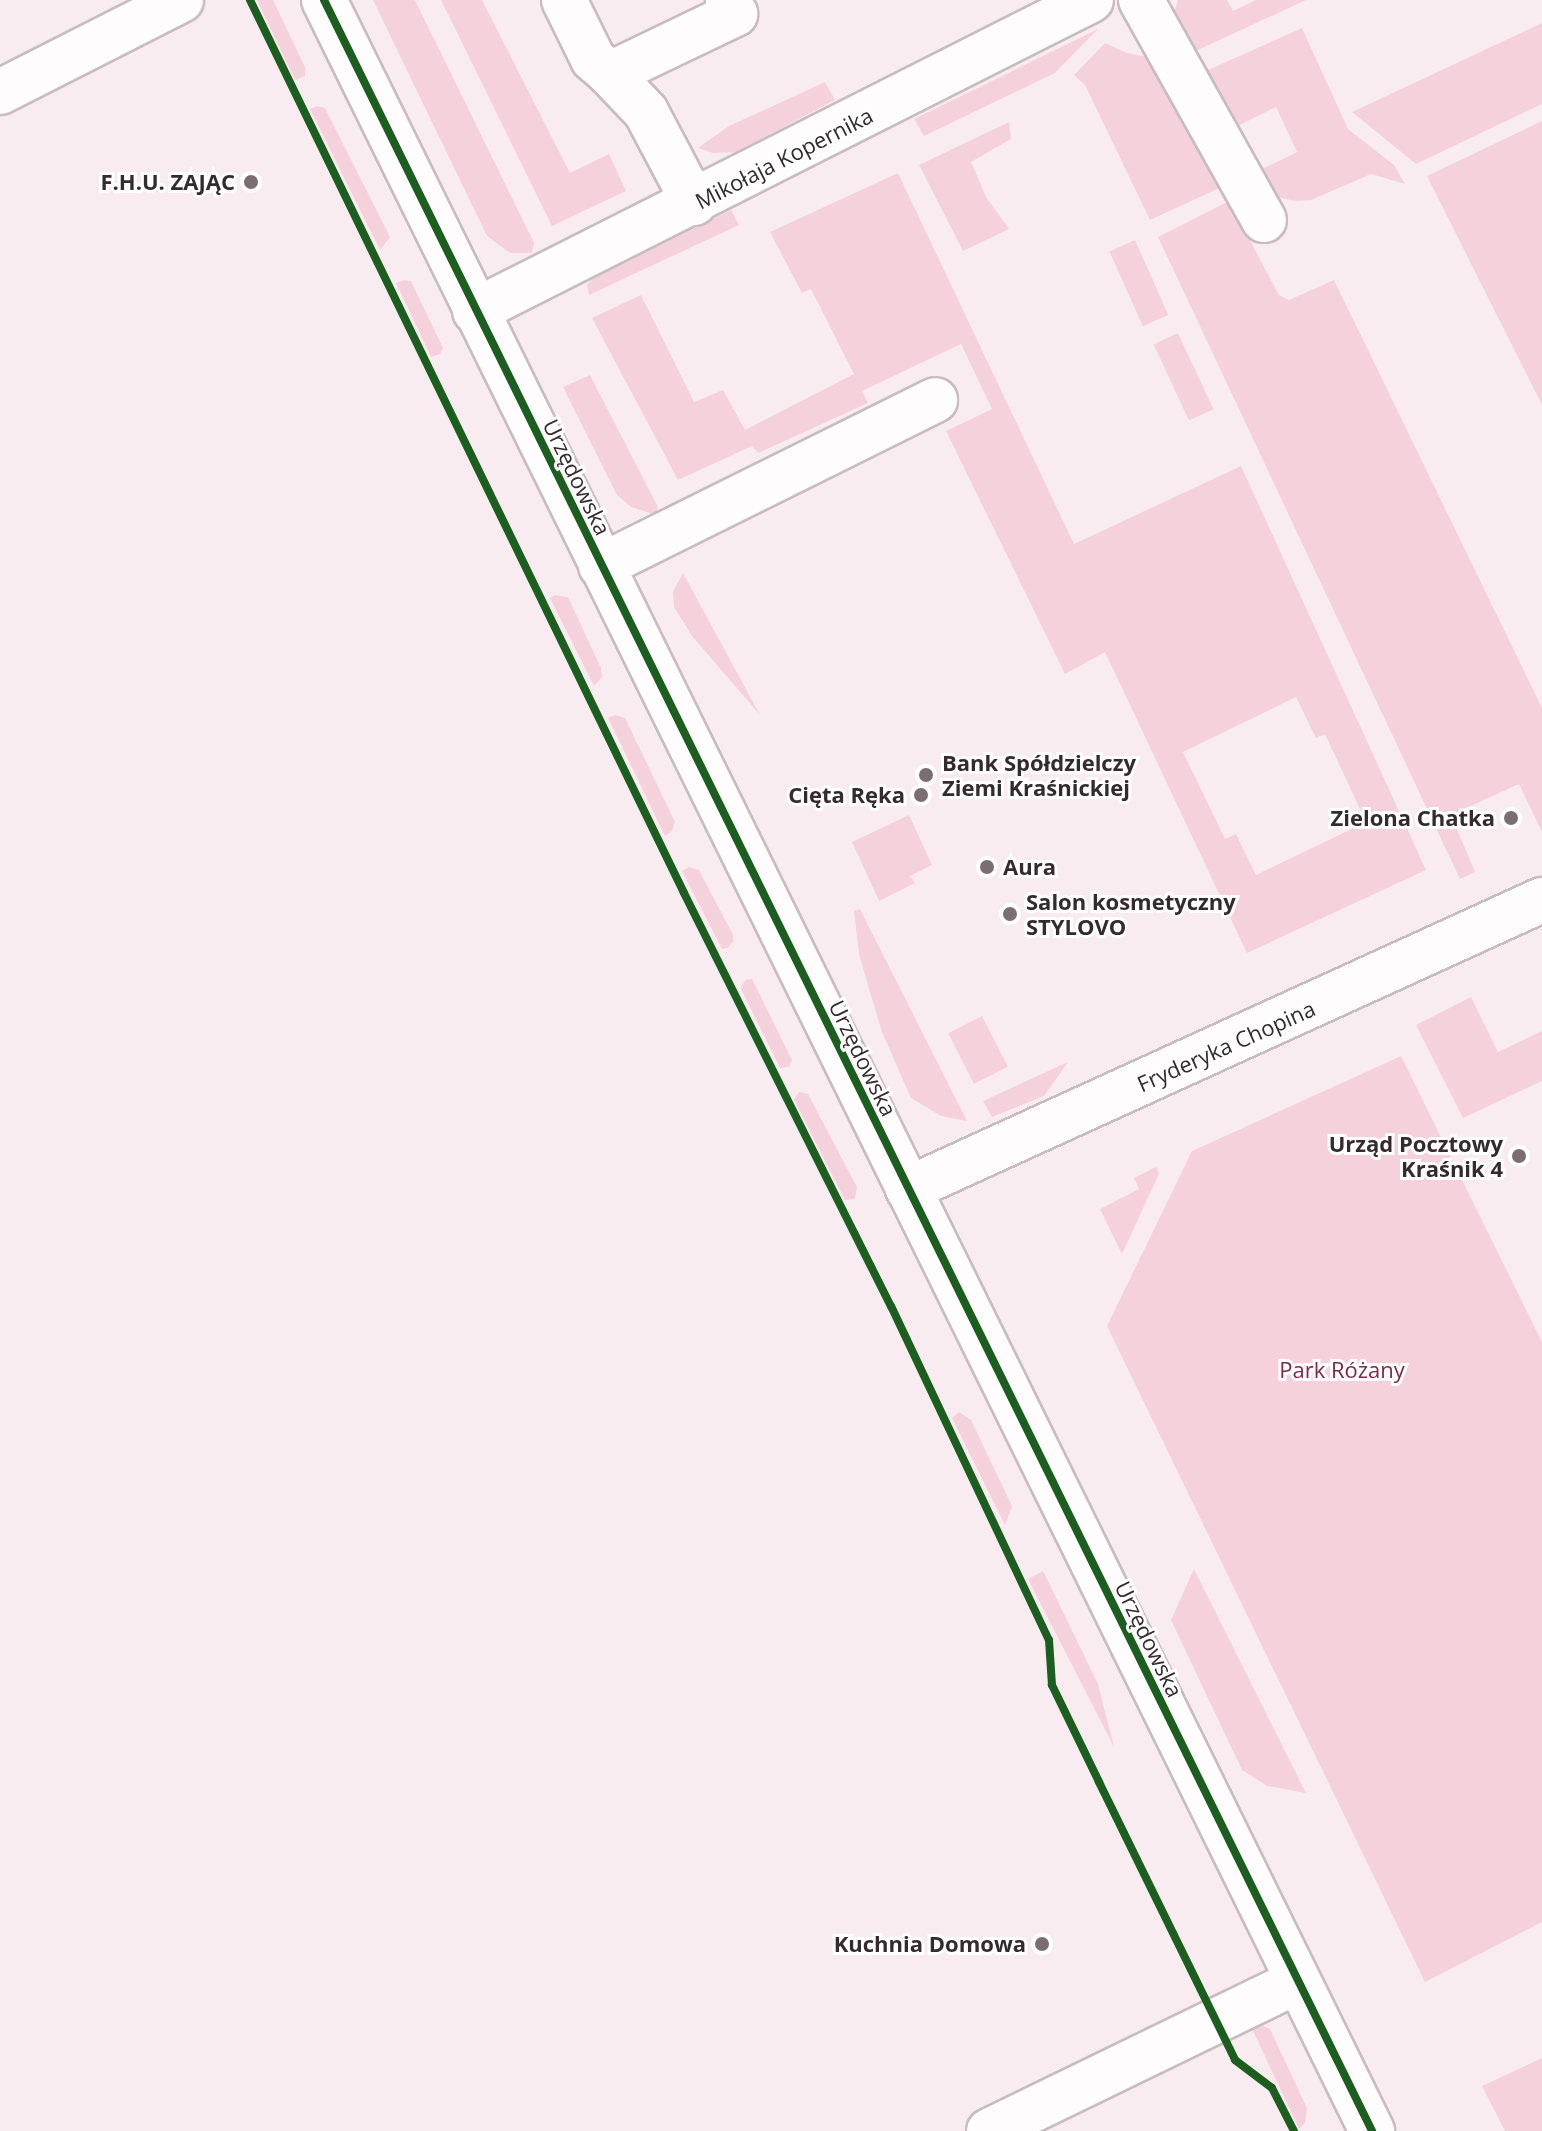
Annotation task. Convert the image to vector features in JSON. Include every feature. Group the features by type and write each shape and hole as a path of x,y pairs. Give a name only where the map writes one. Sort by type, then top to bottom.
{"street":[{"path":"0,92 181,0"},
{"name":"Urzędowska","path":"324,0 1372,2131"},
{"path":"564,0 593,59 646,112 694,203"},
{"path":"610,74 735,14 728,0"},
{"name":"Mikołaja Kopernika","path":"475,311 1091,0"},
{"path":"1141,0 1264,220"},
{"path":"601,566 935,400"},
{"name":"Fryderyka Chopina","path":"908,1189 1542,900"},
{"path":"989,2131 1298,1981"}],"green space":[{"path":"257,0 273,0 305,67 305,76 295,80"},
{"path":"373,0 415,0 534,243 532,253 510,253 487,236"},
{"path":"441,0 482,0 570,173 609,154 626,191 552,226"},
{"path":"1178,0 1227,0 1233,11 1256,0 1306,0 1187,55 1174,14"},
{"path":"1542,23 1542,104 1416,164 1352,112"},
{"path":"1302,28 1348,129 1394,165 1405,184 1371,174 1311,200 1296,201 1275,197 1254,173 1297,152 1276,107 1229,130 1199,74"},
{"path":"1098,29 1055,73 924,136 914,119"},
{"path":"1105,43 1127,53 1157,59 1224,186 1150,220 1085,85 1074,75"},
{"path":"825,82 835,100 736,152 713,153 698,148 729,126"},
{"path":"317,106 325,108 390,237 380,250 310,109"},
{"path":"1542,121 1542,405 1427,176"},
{"path":"1009,122 1011,139 971,162 986,197 1009,229 963,251 919,165"},
{"path":"898,173 1074,544 1241,466 1426,870 1247,953 1105,652 1065,674 946,431 992,409 961,344 862,391 868,403 758,453 752,446 678,480 592,318 641,295 694,402 723,390 745,430 854,374 811,289 802,293 770,232","holes":["1296,697 1316,738 1325,734 1366,822 1256,875 1236,834 1225,839 1183,752"]},
{"path":"1229,201 1279,295 1289,300 1334,280 1542,708 1542,832 1519,784 1451,815 1475,872 1460,879 1158,237"},
{"path":"731,210 739,225 589,295 587,285 598,274"},
{"path":"1135,240 1168,315 1143,326 1109,251"},
{"path":"411,281 443,348 440,354 431,357 396,283"},
{"path":"1178,333 1213,409 1189,421 1154,344"},
{"path":"590,375 658,507 656,515 631,507 617,495 563,387"},
{"path":"683,573 760,715 692,636 674,607 673,591"},
{"path":"555,595 568,597 601,668 602,677 594,686 550,598"},
{"path":"615,715 625,718 675,822 672,831 665,836 608,718"},
{"path":"909,815 932,865 910,876 915,883 879,901 852,842"},
{"path":"689,867 699,870 733,935 733,942 728,948 722,949 682,871"},
{"path":"860,909 967,1121 941,1116 911,1098 882,1032 859,954 854,911"},
{"path":"752,979 792,1060 789,1067 780,1068 741,989 745,980"},
{"path":"1471,997 1498,1052 1542,1031 1542,1081 1463,1118 1416,1025"},
{"path":"982,1016 1008,1067 974,1084 948,1033"},
{"name":"Park Różany","path":"1401,1056 1542,1342 1542,1922 1425,1982 1107,1326 1192,1151"},
{"path":"1068,1062 1044,1096 992,1117 983,1101"},
{"path":"799,1092 808,1094 857,1187 855,1199 845,1200 794,1100"},
{"path":"1156,1167 1159,1174 1122,1254 1100,1209 1139,1189 1134,1178"},
{"path":"959,1412 971,1420 1012,1506 1005,1525 952,1418"},
{"path":"1194,1569 1306,1793 1267,1786 1242,1770 1171,1620"},
{"path":"1043,1571 1098,1684 1114,1747 1028,1579"},
{"path":"1247,2018 1270,2029 1307,2108 1305,2123 1299,2129"},
{"path":"1542,2058 1542,2131 1505,2131 1482,2086"}],"cycle path":[{"path":"250,0 684,893 891,1306 1049,1640 1052,1685 1235,2060 1272,2088 1294,2131"},
{"path":"324,0 1372,2131"}],"place":[{"name":"F.H.U. ZAJĄC","path":"251,182"},
{"name":"Bank Spółdzielczy Ziemi Kraśnickiej","path":"926,775"},
{"name":"Cięta Ręka","path":"921,795"},
{"name":"Zielona Chatka","path":"1511,818"},
{"name":"Aura","path":"987,867"},
{"name":"Salon kosmetyczny STYLOVO","path":"1010,914"},
{"name":"Urząd Pocztowy Kraśnik 4","path":"1519,1156"},
{"name":"Kuchnia Domowa","path":"1042,1944"}]}
